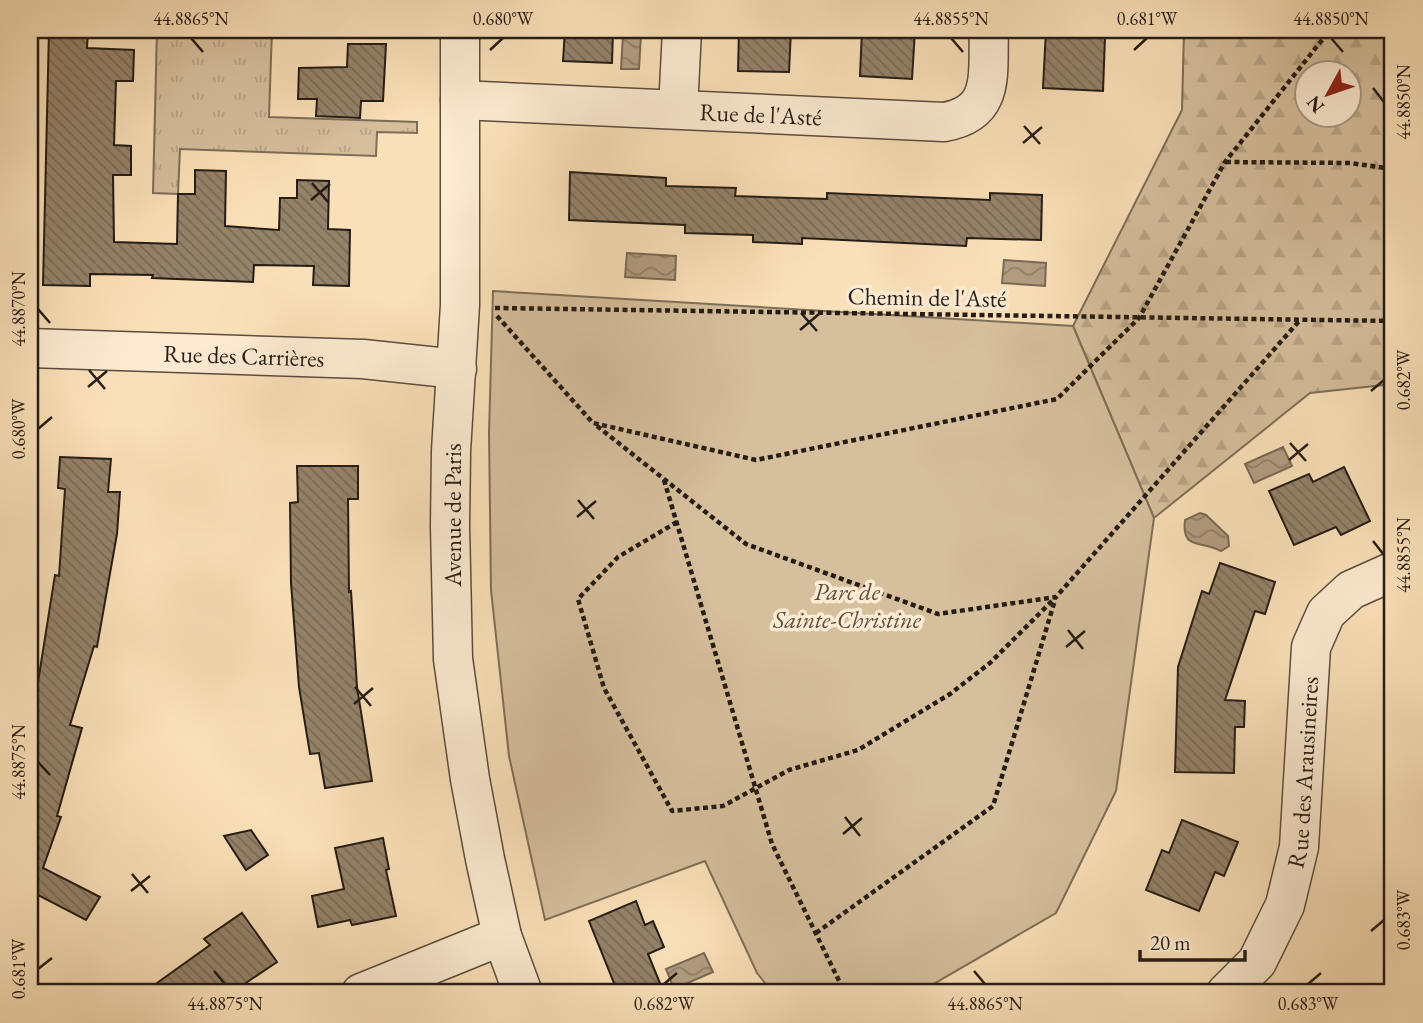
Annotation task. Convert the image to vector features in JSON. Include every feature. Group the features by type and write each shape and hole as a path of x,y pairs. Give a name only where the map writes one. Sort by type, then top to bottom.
{"street":[{"name":"Avenue de Paris","path":"460,30 460,305 451,451 450,526 453,659 470,779 502,936 523,993"},
{"path":"678,109 682,30"},
{"name":"Rue de l'Asté","path":"460,100 944,122 961,119 983,101 987,82 989,30"},
{"name":"Rue des Carrières","path":"30,348 363,359 457,369"},
{"name":"Rue des Arausineires","path":"1226,993 1257,962 1285,905 1299,847 1311,647 1326,612 1351,590 1393,573"},
{"path":"361,993 502,936"}],"path":[{"path":"593,423 756,460 1058,399 1139,318 1225,162 1330,30"},
{"path":"1225,162 1350,163 1393,169"},
{"name":"Chemin de l'Asté","path":"593,423 490,308 1393,321"},
{"path":"677,522 618,557 578,599 604,688 672,811 723,806 789,770 858,750 950,694 990,663 1056,597 1300,320"},
{"path":"593,423 746,544 938,614 1056,597"},
{"path":"664,480 772,844 845,993"},
{"path":"816,933 993,806 1056,597"}],"green space":[{"path":"157,30 272,30 269,117 417,122 417,133 377,132 376,156 180,149 178,194 153,193"},
{"path":"1184,30 1393,30 1393,384 1310,393 1154,518 1073,326 1182,110"},
{"name":"Parc de Sainte-Christine","path":"493,291 1073,326 1154,518 1116,791 1056,913 918,993 773,993 757,973 705,861 545,920 509,756 491,590 489,433"}],"water":[{"path":"623,34 641,35 639,69 621,69"},
{"path":"627,253 676,256 675,280 625,277"},
{"path":"1004,260 1046,263 1045,286 1002,283"},
{"path":"1283,447 1292,466 1254,483 1245,464"},
{"path":"1200,513 1206,515 1228,536 1229,546 1221,551 1189,540 1186,536 1185,520"},
{"path":"704,953 713,972 674,989 666,969"}],"building":[{"path":"49,30 88,30 87,48 134,50 133,81 116,81 114,145 131,146 131,175 113,175 114,242 177,244 178,194 195,194 195,170 226,171 225,226 279,230 280,198 297,198 297,180 329,181 328,229 350,230 349,286 313,285 314,266 254,265 253,282 90,274 90,286 43,285"},
{"path":"565,30 613,30 612,63 563,61"},
{"path":"739,30 791,30 789,72 738,71"},
{"path":"862,30 915,30 912,79 860,76"},
{"path":"1046,30 1082,30 1082,36 1105,37 1103,91 1043,88"},
{"path":"348,44 386,44 383,101 361,101 360,118 316,116 317,99 298,99 299,68 347,67"},
{"path":"570,172 666,178 666,186 736,188 735,196 827,199 827,193 990,200 990,193 1042,195 1041,240 967,238 966,246 802,238 802,244 753,242 753,235 685,233 685,225 569,220"},
{"path":"60,457 111,459 108,492 120,492 117,534 97,647 94,646 70,725 82,728 57,816 61,817 43,868 100,897 86,920 30,891 30,680 38,682 55,575 59,576 65,489 58,488"},
{"path":"297,466 358,466 358,499 348,499 349,592 351,591 357,687 372,781 325,788 319,753 310,754 299,687 291,583 290,503 298,502"},
{"path":"1344,467 1370,521 1341,535 1336,527 1294,545 1269,491 1309,474 1313,482"},
{"path":"1220,563 1275,582 1265,614 1255,611 1225,700 1245,701 1244,727 1235,727 1234,773 1175,772 1178,667 1202,591 1209,594"},
{"path":"1182,820 1238,842 1224,876 1215,872 1199,911 1146,890 1162,850 1169,853"},
{"path":"251,830 268,855 246,870 224,836"},
{"path":"383,838 389,869 386,870 396,916 352,925 350,920 318,927 312,896 344,889 335,848"},
{"path":"636,901 645,925 653,921 664,947 648,954 664,993 618,993 589,921"},
{"path":"242,913 277,962 231,993 143,993 210,945 204,939"}]}
